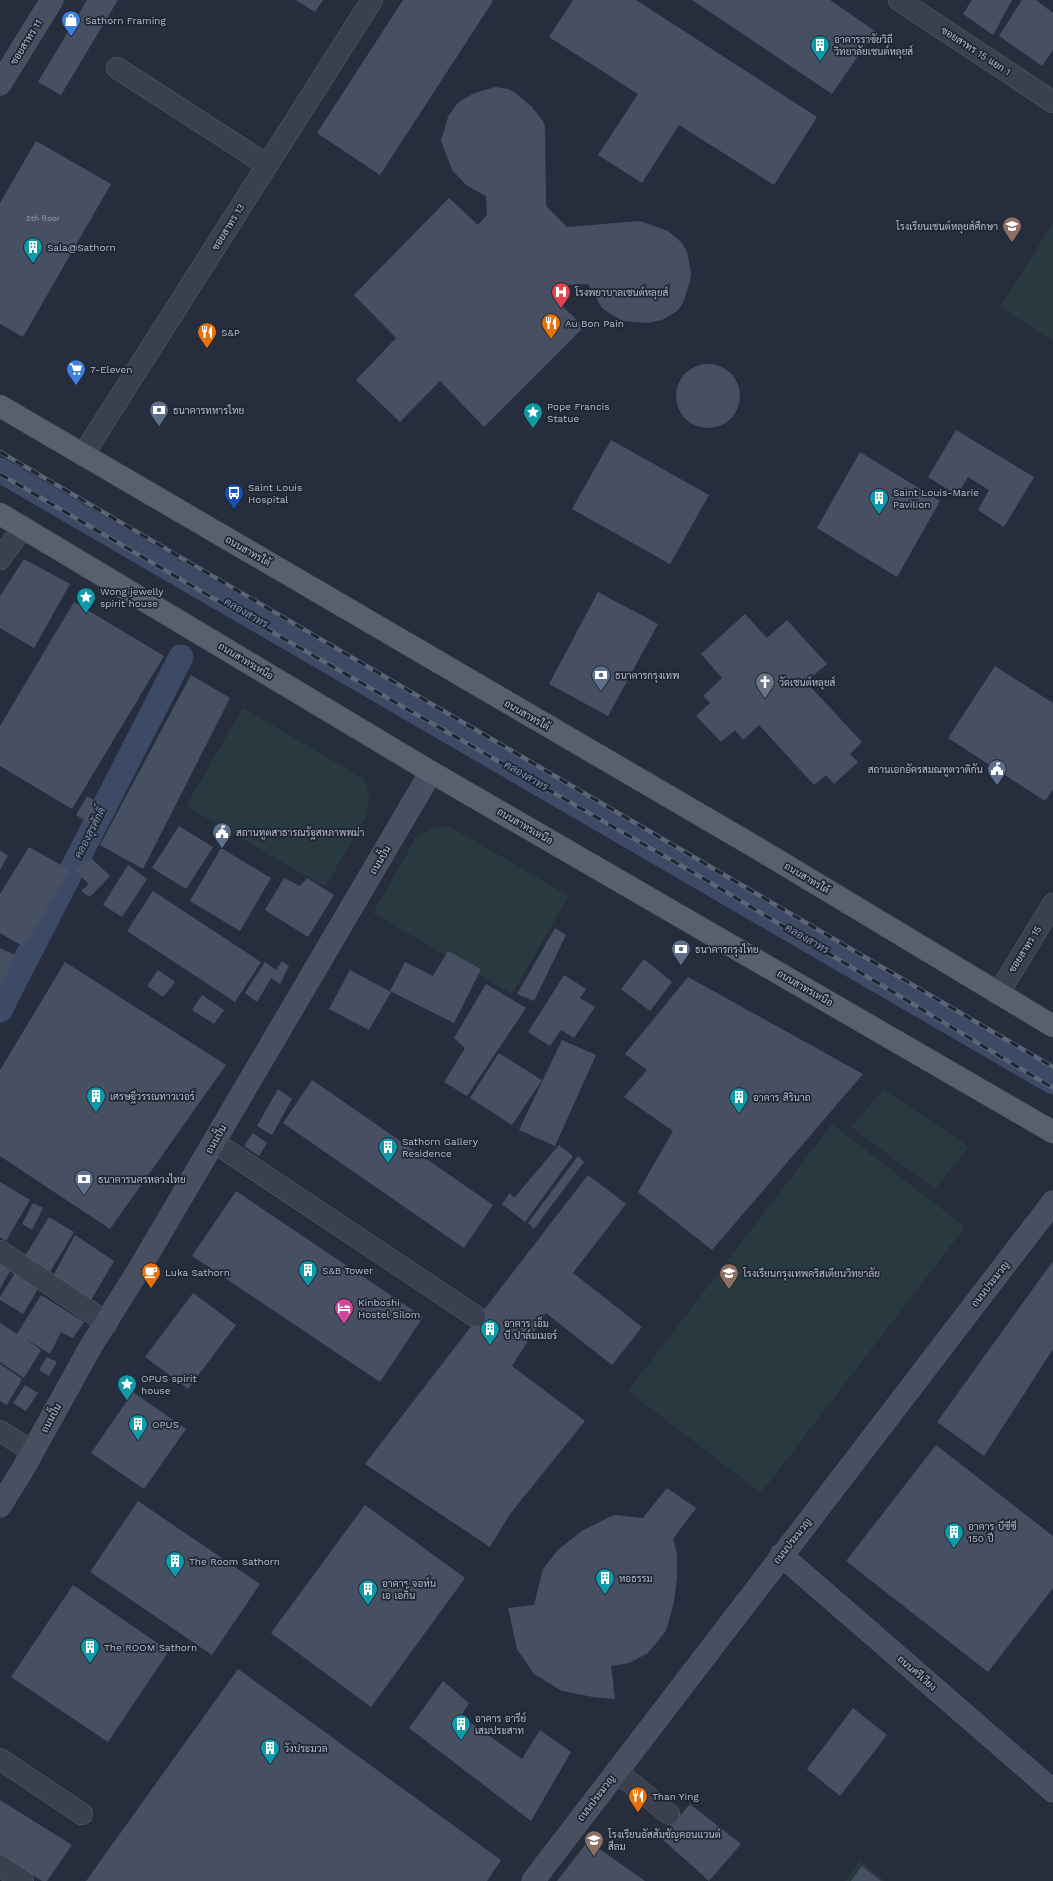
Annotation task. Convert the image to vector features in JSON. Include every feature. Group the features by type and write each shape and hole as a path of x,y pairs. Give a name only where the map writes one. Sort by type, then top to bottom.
{"main road":[{"name":"ถนนสาทรใต้","path":"0,406 757,848 1053,1026"},
{"name":"ถนนสาทรเหนือ","path":"0,514 431,772 1053,1132"}],"street":[{"name":"ซอยสาทร 11","path":"0,84 52,0"},
{"name":"ซอยสาทร 13","path":"83,455 372,0"},
{"name":"ซอยสาทร 15 แยก 1","path":"899,0 1050,94"},
{"path":"117,68 268,165"},
{"path":"0,559 23,527"},
{"name":"ถนนปั้น","path":"0,1506 91,1346 107,1323 431,772"},
{"name":"ซอยสาทร 15","path":"998,994 1053,904"},
{"path":"214,1142 475,1316"},
{"name":"ถนนประมวญ","path":"533,1881 781,1555 1053,1202"},
{"path":"0,1251 107,1323"},
{"path":"0,1431 32,1452"},
{"name":"ถนนศรีเวียง","path":"781,1555 1053,1791"},
{"path":"0,1758 82,1814"},
{"path":"616,1771 669,1814"},
{"path":"0,1866 22,1881"}],"shaded area":[{"path":"1053,223 1053,341 1000,307"},
{"path":"243,708 364,779 370,796 365,818 325,887 186,806"},
{"path":"449,826 569,896 512,994 373,913 417,836 432,828"},
{"path":"884,1089 969,1147 935,1189 851,1127"},
{"path":"832,1124 965,1227 761,1493 628,1391"},
{"path":"860,1861 885,1881 845,1881"}],"building":[{"path":"87,0 118,0 61,95 38,82"},
{"path":"296,0 323,0 315,12"},
{"path":"403,0 493,1 380,175 317,133"},
{"path":"573,0 636,0 817,117 774,185 679,125 642,183 598,155 638,94 549,37"},
{"name":"อาคารราขัยวิถี วิทยาลัยเซนต์หลุยส์","path":"692,0 830,0 875,31 832,94"},
{"path":"972,0 1012,0 993,35 963,14"},
{"path":"1022,0 1036,0 1053,13 1053,50 1042,66 999,36"},
{"path":"495,87 508,89 514,92 532,107 543,121 545,127 546,206 567,227 640,221 668,231 682,243 687,252 691,272 690,281 683,303 677,311 662,320 647,323 623,321 614,316 602,308 588,284 566,285 554,298 584,327 484,427 440,381 400,422 356,380 396,338 354,295 449,198 478,225 487,215 486,196 466,185 452,170 441,141 448,117 456,105 475,93"},
{"name":"Sala@Sathorn","path":"36,141 111,184 23,337 0,324 0,203"},
{"path":"708,364 726,370 734,378 740,396 734,414 726,422 708,428 690,422 682,414 676,396 682,378 690,370"},
{"path":"956,430 1034,477 1004,527 978,510 989,490 968,477 957,495 928,477"},
{"path":"611,440 709,495 670,564 572,509"},
{"name":"Saint Louis-Marie Pavilion","path":"860,452 940,501 897,577 817,528"},
{"path":"24,559 70,584 34,648 0,628 0,596"},
{"path":"598,592 658,624 608,716 549,684"},
{"path":"74,602 164,656 72,809 0,766 0,726"},
{"name":"วัดเซนต์หลุยส์","path":"745,614 767,638 787,620 827,664 806,682 862,742 850,754 858,762 834,784 826,775 814,785 759,725 743,740 735,730 721,742 696,716 710,703 703,696 722,678 701,654"},
{"path":"995,666 1053,703 1053,789 1045,801 948,738"},
{"path":"191,675 230,698 143,869 100,845"},
{"path":"87,796 100,804 89,823 76,815"},
{"path":"179,826 213,847 186,889 152,868"},
{"path":"29,847 70,870 24,947 0,933 0,894"},
{"path":"221,848 271,878 240,931 190,901"},
{"path":"0,850 8,856 0,870"},
{"path":"90,857 110,876 90,897 81,891 89,884 75,871"},
{"path":"128,865 147,879 122,917 103,905"},
{"path":"284,878 300,886 307,878 334,895 308,937 265,910"},
{"path":"153,891 261,962 235,1002 127,931"},
{"path":"555,928 566,935 534,1001 517,994"},
{"path":"0,948 15,955 0,989"},
{"path":"448,951 481,969 454,1023 390,991 405,962 433,976"},
{"path":"644,959 672,982 650,1011 621,989"},
{"path":"282,961 289,966 280,984 271,978 257,1002 245,993 265,962 276,970"},
{"name":"เศรษฐีวรรณทาวเวอร์","path":"65,962 226,1065 110,1229 0,1156 0,1070"},
{"path":"158,970 175,982 163,997 147,986"},
{"path":"350,970 391,992 369,1030 329,1009"},
{"path":"564,975 586,989 580,998 595,1007 574,1038 561,1030 550,1046 528,1032"},
{"name":"อาคาร สิรินาถ","path":"688,977 863,1074 712,1250 638,1192 673,1131 624,1097 647,1070 625,1054"},
{"path":"486,984 526,1008 467,1096 444,1082 465,1048 454,1038"},
{"path":"202,995 224,1010 214,1024 192,1010"},
{"path":"562,1040 596,1055 555,1146 519,1130"},
{"path":"499,1053 542,1080 512,1125 470,1098"},
{"name":"Sathorn Gallery Residence","path":"312,1080 493,1205 464,1248 283,1123"},
{"path":"278,1089 292,1099 272,1135 257,1126"},
{"path":"253,1133 267,1143 259,1156 244,1146"},
{"path":"559,1145 573,1156 525,1222 502,1204 510,1193 514,1198"},
{"path":"578,1156 584,1162 534,1229 528,1223"},
{"name":"อาคาร เอ็ม บี ปาล์มเมอร์","path":"588,1175 626,1204 573,1273 642,1327 612,1365 546,1313 512,1366 585,1421 510,1514 490,1547 365,1464"},
{"path":"0,1182 30,1200 6,1241 0,1237"},
{"name":"S&B Tower","path":"236,1191 423,1317 380,1382 192,1256"},
{"path":"33,1203 43,1208 32,1230 22,1224"},
{"path":"49,1217 74,1232 50,1272 25,1256"},
{"path":"75,1235 114,1261 91,1300 53,1276"},
{"path":"0,1260 12,1267 0,1289"},
{"path":"1053,1261 1053,1349 984,1456 937,1422"},
{"path":"15,1273 39,1287 23,1314 0,1300 0,1297"},
{"path":"193,1293 236,1325 188,1389 145,1357"},
{"path":"41,1295 84,1322 73,1338 61,1332 50,1354 23,1337 41,1350 24,1378 0,1362 0,1323 17,1334"},
{"path":"47,1357 57,1362 49,1376 39,1370"},
{"path":"0,1364 22,1379 7,1405 0,1401"},
{"path":"25,1385 38,1393 26,1411 13,1403"},
{"name":"OPUS","path":"133,1392 186,1429 144,1489 91,1453"},
{"name":"อาคาร บีซีซี 150 ปี","path":"936,1445 1053,1536 1053,1588 988,1672 846,1561"},
{"name":"หอธรรม","path":"667,1488 696,1508 673,1539 677,1554 677,1577 674,1602 666,1631 648,1653 629,1663 611,1666 615,1699 593,1697 562,1691 534,1674 517,1649 508,1608 534,1605 543,1569 558,1550 583,1530 614,1515 643,1518"},
{"name":"The Room Sathorn","path":"138,1501 260,1584 212,1655 90,1572"},
{"name":"อาคาร จอห์น เอ เอกิ้น","path":"365,1505 465,1578 371,1707 271,1633"},
{"name":"The ROOM Sathorn","path":"73,1585 169,1651 108,1742 11,1677"},
{"name":"วังประมวล","path":"238,1669 501,1860 487,1881 86,1881"},
{"name":"อาคาร อารีย์ เสมประสาท","path":"443,1681 469,1703 461,1716 522,1759 540,1730 571,1752 531,1821 409,1728"},
{"path":"853,1708 887,1735 840,1796 807,1769"},
{"path":"0,1800 72,1845 47,1881 42,1881 0,1854"},
{"path":"690,1804 741,1844 709,1881 661,1838"},
{"name":"โรงเรียนอัสสัมชัญคอนแวนต์ สีลม","path":"588,1841 645,1881 557,1881"},
{"path":"862,1866 881,1881 851,1881"}],"waterway":[{"name":"คลองสาทร","path":"0,470 1053,1082"},
{"name":"คลองสุรศักดิ์","path":"0,1010 181,657"}],"railway":[{"path":"0,452 1053,1067"},
{"path":"0,474 230,608 701,877 1053,1088"}],"place":[{"name":"Sathorn Framing","path":"71,37"},
{"name":"อาคารราขัยวิถี วิทยาลัยเซนต์หลุยส์","path":"820,62"},
{"name":"โรงเรียนเซนต์หลุยส์ศึกษา","path":"1012,243"},
{"name":"Sala@Sathorn","path":"33,264"},
{"name":"โรงพยาบาลเซนต์หลุยส์","path":"561,309"},
{"name":"Au Bon Pain","path":"551,340"},
{"name":"S&P","path":"207,349"},
{"name":"7-Eleven","path":"76,386"},
{"name":"ธนาคารทหารไทย","path":"159,427"},
{"name":"Pope Francis Statue","path":"533,429"},
{"name":"Saint Louis Hospital","path":"234,510"},
{"name":"Saint Louis-Marie Pavilion","path":"879,515"},
{"name":"Wong jewelly spirit house","path":"86,614"},
{"name":"ธนาคารกรุงเทพ","path":"601,692"},
{"name":"วัดเซนต์หลุยส์","path":"765,699"},
{"name":"สถานเอกอัครสมณทูตวาติกัน","path":"997,786"},
{"name":"สถานทูตสาธารณรัฐสหภาพพม่า","path":"222,849"},
{"name":"ธนาคารกรุงไทย","path":"681,966"},
{"name":"เศรษฐีวรรณทาวเวอร์","path":"96,1113"},
{"name":"อาคาร สิรินาถ","path":"739,1114"},
{"name":"Sathorn Gallery Residence","path":"388,1164"},
{"name":"ธนาคารนครหลวงไทย","path":"84,1196"},
{"name":"S&B Tower","path":"308,1287"},
{"name":"Luka Sathorn","path":"151,1289"},
{"name":"โรงเรียนกรุงเทพคริสเตียนวิทยาลัย","path":"729,1290"},
{"name":"Kinboshi Hostel Silom","path":"344,1325"},
{"name":"อาคาร เอ็ม บี ปาล์มเมอร์","path":"490,1346"},
{"name":"OPUS spirit house","path":"127,1401"},
{"name":"OPUS","path":"138,1441"},
{"name":"อาคาร บีซีซี 150 ปี","path":"954,1549"},
{"name":"The Room Sathorn","path":"175,1578"},
{"name":"หอธรรม","path":"605,1595"},
{"name":"อาคาร จอห์น เอ เอกิ้น","path":"368,1606"},
{"name":"The ROOM Sathorn","path":"90,1664"},
{"name":"อาคาร อารีย์ เสมประสาท","path":"461,1741"},
{"name":"วังประมวล","path":"270,1765"},
{"name":"Than Ying","path":"638,1813"},
{"name":"โรงเรียนอัสสัมชัญคอนแวนต์ สีลม","path":"594,1857"}]}
